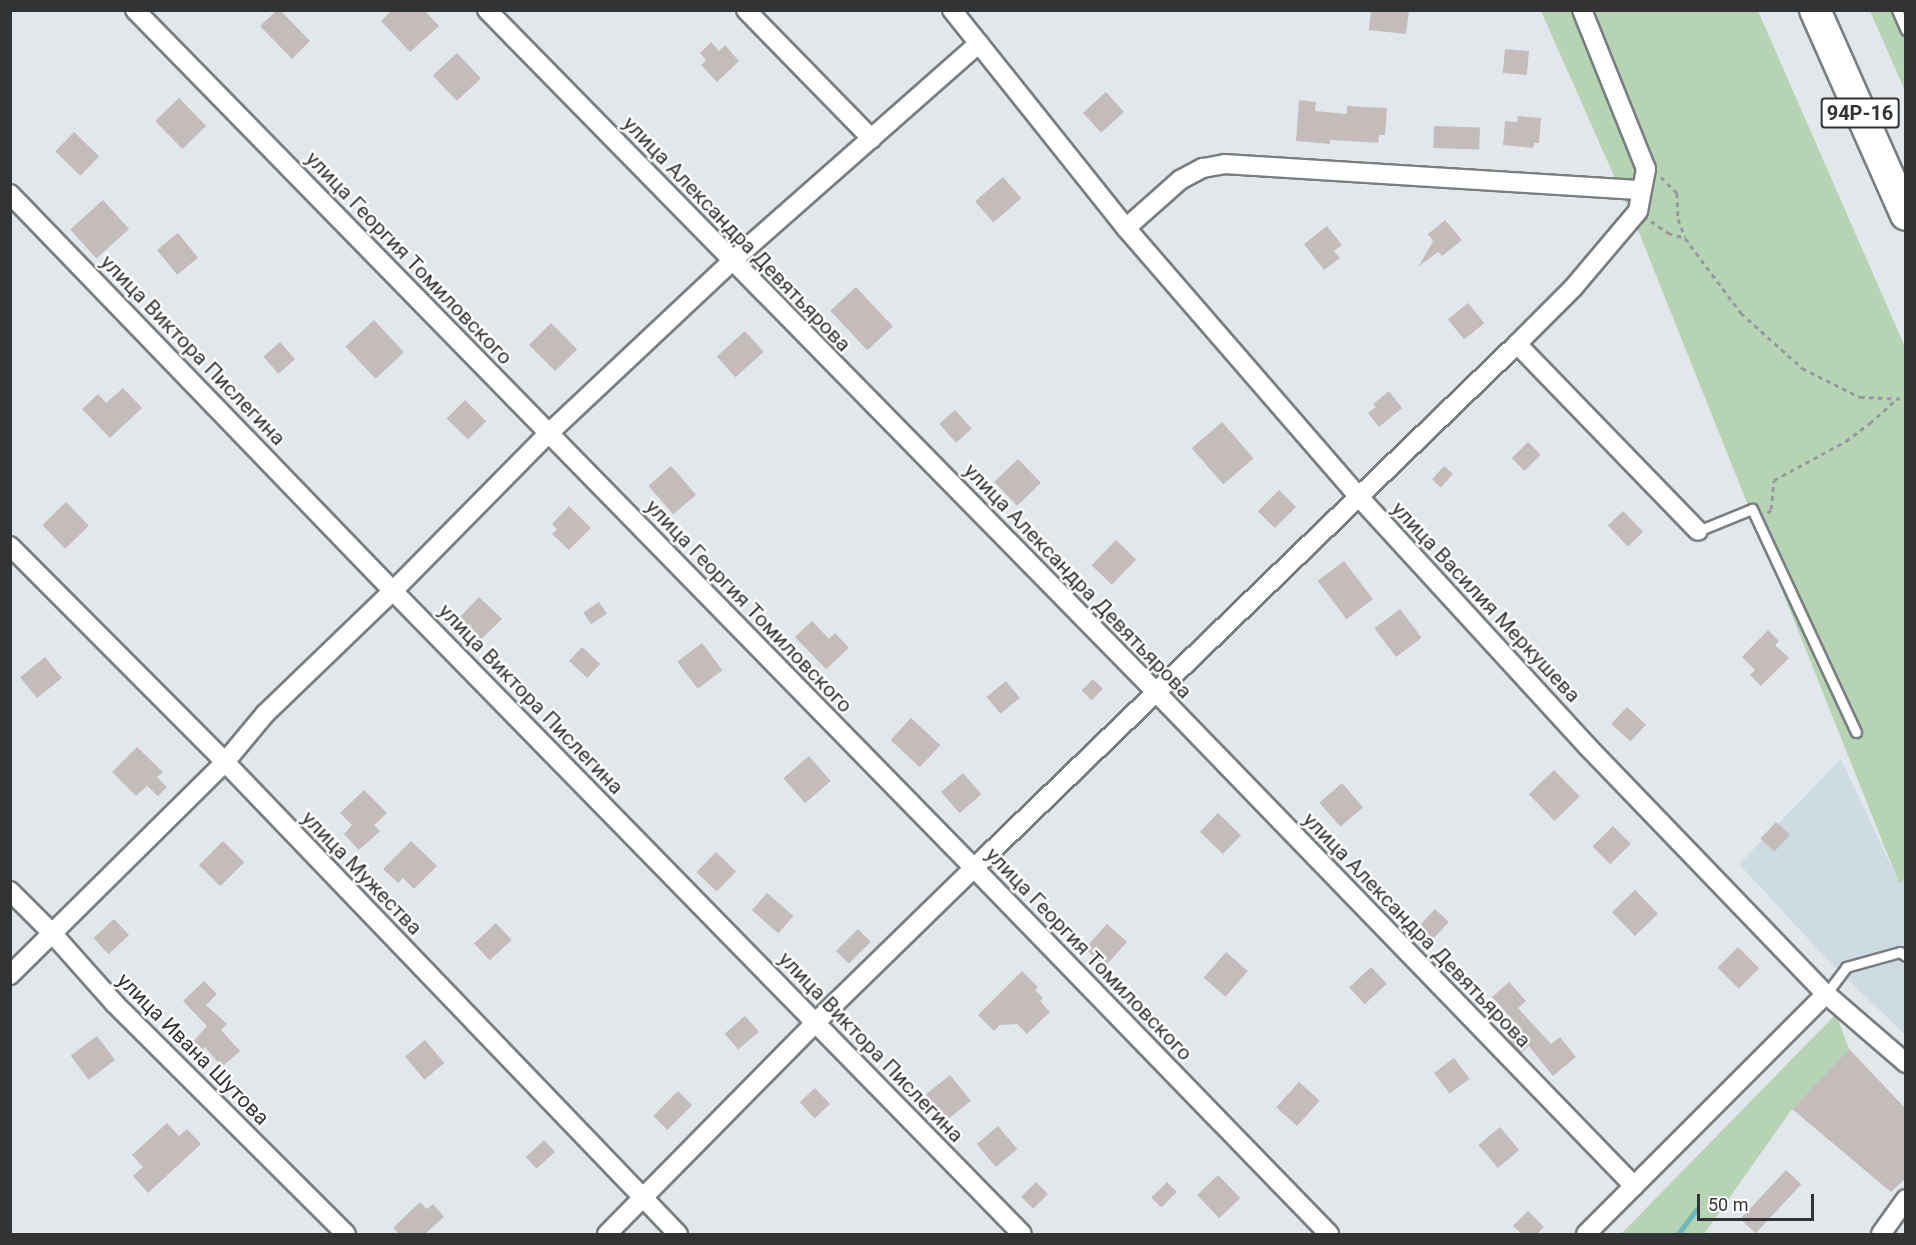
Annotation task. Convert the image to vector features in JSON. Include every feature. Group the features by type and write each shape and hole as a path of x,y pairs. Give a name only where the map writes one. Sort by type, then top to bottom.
{"main road":[{"name":"94Р-16","path":"1815,10 1905,215"}],"street":[{"name":"улица Георгия Томиловского","path":"135,10 975,867 1329,1234"},
{"name":"улица Александра Девятьярова","path":"487,10 1155,692 1634,1186"},
{"path":"746,10 872,139"},
{"name":"улица Василия Меркушева","path":"952,10 1126,228 1359,497 1588,747 1826,994 1905,1063"},
{"path":"607,1234 816,1022 1517,344 1579,280 1638,211 1646,169 1582,10"},
{"path":"10,975 225,762 265,714 393,591 549,433 732,261 979,43"},
{"path":"1126,228 1179,180 1203,168 1225,164 1641,190"},
{"name":"улица Виктора Пислегина","path":"10,194 393,591 1022,1234"},
{"path":"1517,344 1698,531"},
{"name":"улица Мужества","path":"10,546 225,762 678,1234"},
{"name":"улица Ивана Шутова","path":"10,891 52,933 115,1004 346,1234"},
{"path":"1586,1234 1826,994"},
{"path":"1881,1234 1905,1199"}],"lane":[{"path":"1897,10 1905,30"},
{"path":"1698,531 1752,509 1856,732"},
{"path":"1826,994 1846,967 1900,952 1905,956"}],"path":[{"path":"1646,169 1659,176 1677,193 1678,219 1685,238 1741,313 1802,368 1860,397 1905,399"},
{"path":"1638,211 1668,232 1685,238"},
{"path":"1758,523 1771,509 1774,480 1846,441 1897,399"}],"shaded area":[{"path":"1841,759 1899,883 1905,879 1905,1035 1825,957 1739,864"}],"green space":[{"path":"1541,11 1758,11 1905,347 1906,879 1899,883 1638,230"},
{"path":"1870,11 1905,11 1905,91"},
{"path":"1836,1014 1849,1049 1792,1109 1704,1234 1621,1234"}],"building":[{"path":"277,10 280,10 310,41 292,59 260,26"},
{"path":"392,10 424,10 439,26 410,52 381,21"},
{"path":"1371,10 1409,10 1406,34 1369,30"},
{"path":"711,42 719,51 725,45 739,61 717,82 701,65 706,60 700,53"},
{"path":"1505,49 1529,51 1527,75 1503,73"},
{"path":"457,53 481,79 457,101 433,76"},
{"path":"1106,92 1124,112 1101,133 1083,113"},
{"path":"179,98 206,126 182,149 155,121"},
{"path":"1299,100 1316,102 1315,111 1347,114 1347,106 1387,108 1385,135 1379,135 1378,143 1330,140 1330,144 1296,141"},
{"path":"1518,116 1541,118 1539,143 1534,143 1533,148 1503,145 1505,121 1517,122"},
{"path":"1434,126 1480,128 1479,150 1433,148"},
{"path":"74,132 99,156 80,176 55,151"},
{"path":"1003,177 1021,198 993,222 975,201"},
{"path":"103,200 129,229 96,258 70,229"},
{"path":"1445,220 1462,240 1442,256 1438,252 1419,266 1433,241 1428,234"},
{"path":"1327,226 1342,245 1334,251 1340,258 1324,270 1304,244"},
{"path":"178,233 198,258 177,275 157,250"},
{"path":"856,287 893,326 867,350 830,311"},
{"path":"1468,303 1484,323 1464,340 1448,319"},
{"path":"374,320 404,352 375,379 345,347"},
{"path":"551,323 577,349 555,371 529,345"},
{"path":"745,331 764,352 735,377 717,356"},
{"path":"280,342 295,359 278,374 263,356"},
{"path":"123,388 142,408 110,438 82,409 98,394 106,403"},
{"path":"1389,391 1402,408 1379,427 1368,413 1376,407 1373,404"},
{"path":"465,400 486,421 468,440 447,418"},
{"path":"955,410 972,429 956,443 939,424"},
{"path":"1222,422 1253,458 1223,484 1192,448"},
{"path":"1528,442 1541,455 1524,471 1512,458"},
{"path":"1018,459 1041,483 1017,506 994,482"},
{"path":"671,466 696,495 673,514 648,486"},
{"path":"1444,466 1453,474 1441,487 1432,479"},
{"path":"1279,490 1296,507 1275,528 1258,511"},
{"path":"66,502 89,526 65,549 42,525"},
{"path":"569,506 591,528 569,550 552,534 557,529 552,524"},
{"path":"1623,511 1643,532 1628,546 1608,526"},
{"path":"1116,540 1136,559 1112,585 1092,565"},
{"path":"1344,561 1373,599 1347,619 1318,581"},
{"path":"479,597 502,619 477,643 469,635 472,631 459,618"},
{"path":"599,602 607,614 591,624 583,613"},
{"path":"1400,609 1422,638 1396,657 1374,628"},
{"path":"812,621 829,639 835,633 849,648 826,669 795,637"},
{"path":"1768,630 1779,641 1775,645 1789,658 1761,686 1750,675 1755,670 1742,657"},
{"path":"702,643 722,670 698,689 677,662"},
{"path":"582,647 600,664 587,678 569,661"},
{"path":"45,657 62,678 37,698 20,677"},
{"path":"1093,679 1103,689 1092,700 1082,690"},
{"path":"1006,681 1020,698 1000,714 987,697"},
{"path":"1627,707 1646,725 1630,742 1611,724"},
{"path":"911,718 940,745 920,767 891,740"},
{"path":"137,747 163,772 157,777 167,787 158,796 147,786 136,796 112,772"},
{"path":"809,756 831,781 805,803 783,778"},
{"path":"1554,770 1580,797 1555,821 1529,794"},
{"path":"963,773 981,794 959,813 941,792"},
{"path":"1342,783 1363,807 1340,827 1319,803"},
{"path":"364,790 387,813 374,825 380,831 359,850 344,834 352,825 340,813"},
{"path":"1218,813 1241,835 1223,854 1200,832"},
{"path":"1776,822 1790,835 1774,852 1760,839"},
{"path":"1613,826 1631,844 1610,864 1592,847"},
{"path":"223,841 244,862 220,886 199,865"},
{"path":"411,841 437,866 414,889 403,878 398,883 383,869"},
{"path":"716,852 736,871 717,892 697,872"},
{"path":"1635,890 1658,914 1635,936 1612,912"},
{"path":"767,893 793,916 778,933 752,910"},
{"path":"1435,909 1449,922 1429,943 1415,930"},
{"path":"114,919 129,935 109,954 94,938"},
{"path":"496,923 512,940 490,960 474,943"},
{"path":"1107,924 1127,942 1105,967 1085,949"},
{"path":"858,929 871,942 849,964 836,951"},
{"path":"1738,947 1759,968 1739,989 1717,968"},
{"path":"1226,952 1248,971 1226,997 1204,978"},
{"path":"1371,967 1387,984 1365,1004 1349,987"},
{"path":"1022,971 1038,987 1035,990 1043,998 1040,1001 1050,1012 1027,1034 1017,1024 1000,1025 994,1031 978,1015"},
{"path":"204,981 217,994 206,1005 227,1024 221,1030 240,1051 222,1067 205,1047 200,1053 190,1045 207,1026 183,1001"},
{"path":"1509,982 1526,1001 1518,1008 1551,1044 1560,1037 1576,1057 1553,1076 1529,1046 1521,1053 1508,1039 1520,1028 1492,997"},
{"path":"745,1016 759,1032 738,1050 725,1034"},
{"path":"97,1036 115,1060 89,1080 71,1056"},
{"path":"425,1040 444,1063 424,1080 405,1057"},
{"path":"1849,1049 1905,1108 1905,1179 1891,1192 1792,1109"},
{"path":"1454,1058 1470,1079 1450,1094 1434,1073"},
{"path":"950,1075 971,1101 947,1120 926,1095"},
{"path":"1299,1082 1320,1101 1297,1126 1276,1107"},
{"path":"815,1088 830,1104 815,1118 800,1102"},
{"path":"678,1091 692,1105 667,1130 653,1116"},
{"path":"167,1123 179,1136 187,1129 201,1144 148,1193 133,1176 143,1167 132,1155"},
{"path":"998,1126 1017,1149 996,1167 977,1144"},
{"path":"1500,1127 1519,1150 1498,1168 1479,1145"},
{"path":"544,1140 555,1152 537,1169 526,1157"},
{"path":"1786,1170 1801,1184 1756,1233 1740,1219"},
{"path":"1218,1175 1240,1198 1219,1218 1197,1195"},
{"path":"1036,1182 1048,1194 1033,1209 1021,1197"},
{"path":"1167,1182 1177,1192 1161,1207 1151,1198"},
{"path":"420,1202 427,1209 433,1204 444,1217 425,1234 399,1234 393,1228"},
{"path":"1528,1211 1544,1227 1537,1234 1522,1234 1513,1226"}],"waterway":[{"path":"1678,1234 1697,1209"}]}
